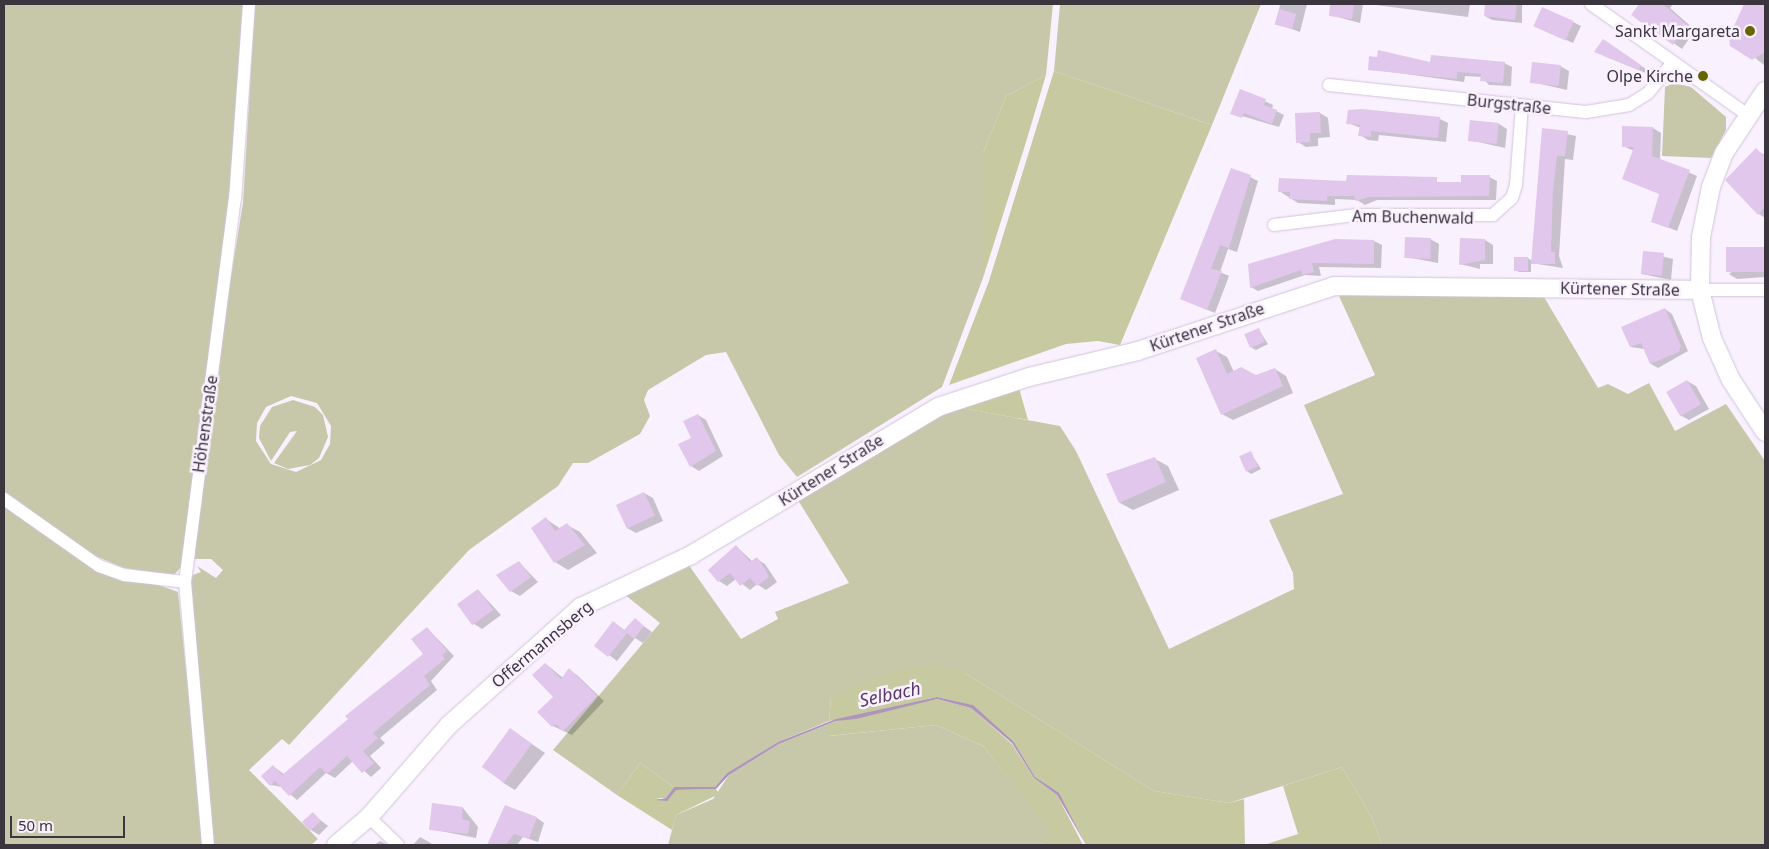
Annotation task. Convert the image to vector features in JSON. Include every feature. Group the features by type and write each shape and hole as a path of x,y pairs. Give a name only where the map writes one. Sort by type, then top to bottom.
{"street":[{"name":"Höhenstraße","path":"208,845 184,582 235,199 248,4"},
{"path":"1591,4 1749,116"},
{"name":"Burgstraße","path":"1329,85 1586,112 1630,105 1648,93 1672,63"},
{"path":"1765,91 1724,153 1711,187 1701,237 1700,290 1712,338 1731,380 1765,432"},
{"name":"Am Buchenwald","path":"1274,225 1356,215 1493,215 1512,198 1516,185 1522,106"},
{"name":"Kürtener Straße","path":"751,520 938,406 1029,377 1138,351 1334,286 1700,290"},
{"path":"1700,290 1765,290"},
{"path":"4,499 99,566 124,575 184,582"},
{"name":"Offermannsberg","path":"336,845 370,817 449,725 581,607 676,562 751,520"},
{"path":"370,817 398,845"}],"green space":[{"path":"4,4 244,4 231,199 181,567 174,575 124,568 93,555 4,491"},
{"path":"255,4 1053,4 1046,75 1006,96 983,153 983,278 942,387 797,477 779,455 726,352 706,355 648,390 644,400 650,416 640,434 588,463 573,463 558,486 469,550 289,745 282,739 249,770 318,839 311,845 212,845 191,581 193,575 201,572 197,566 216,578 223,570 211,559 195,559 195,550 210,407 243,203","holes":["291,396 317,403 331,426 330,444 321,460 296,472 271,464 256,441 257,423 266,407"]},
{"path":"1060,4 1261,4 1212,125 1054,71"},
{"path":"1054,71 1212,125 1120,345 1098,341 1066,344 949,385 989,281"},
{"path":"1046,75 983,278 983,153 1006,96"},
{"path":"1674,83 1691,87 1726,117 1726,130 1711,158 1662,156 1665,87"},
{"path":"1359,291 1544,297 1598,388 1608,384 1628,394 1649,383 1675,431 1726,404 1765,461 1765,845 1382,845 1372,818 1342,767 1229,803 1154,791 965,673 831,698 829,721 778,742 727,773 715,787 674,787 640,763 617,795 553,750 660,623 624,594 688,564 741,639 778,619 775,612 849,583 798,500 929,421 962,408 1060,426 1076,451 1169,649 1294,589 1293,573 1269,520 1343,494 1304,405 1375,375 1339,296"},
{"path":"1019,388 1028,420 962,408"},
{"path":"293,400 315,407 323,415 328,437 319,458 310,465 288,469 274,463 297,431 290,432 271,461 259,438 260,426 272,407"},
{"path":"4,505 71,553 178,592 204,845 4,845"},
{"path":"928,663 965,673 1154,791 1229,803 1244,799 1245,845 1086,845 1059,794 1035,777 1014,742 972,705 937,697 829,721 831,698 874,678"},
{"path":"937,699 971,708 1012,744 1034,778 1057,795 1083,845 1038,845 1054,835 983,746 936,725 828,736 829,724 836,721"},
{"path":"829,724 829,736 936,725 983,746 1055,835 1038,845 668,845 676,815 713,799 729,775 779,744"},
{"path":"640,763 674,787 666,798 656,798 667,800 675,790 716,789 719,794 676,815 672,830 617,795"},
{"path":"1342,767 1372,818 1382,845 1264,845 1298,834 1283,786"}],"shaded area":[{"path":"937,697 973,705 1014,742 1035,777 1059,793 1086,845 1057,795 1034,778 1012,743 971,708 937,699 856,719 836,721 779,744 729,775 716,789 676,790 667,801 656,800 666,798 674,787 715,787 727,773 778,742 836,719"}],"building":[{"path":"1330,4 1354,4 1352,19 1329,16"},
{"path":"1485,4 1517,4 1515,20 1484,16"},
{"path":"1639,4 1663,4 1687,25 1673,45 1631,15"},
{"name":"Sankt Margareta","path":"1744,4 1765,4 1765,52 1752,60 1730,46 1729,37"},
{"path":"1542,7 1574,21 1565,40 1533,26"},
{"path":"1279,9 1296,14 1292,29 1275,24"},
{"path":"1603,39 1641,65 1639,70 1594,52"},
{"path":"1378,50 1430,62 1431,55 1505,62 1503,83 1480,81 1481,74 1457,72 1457,79 1368,70 1369,56 1377,57"},
{"path":"1532,62 1561,65 1559,86 1530,83"},
{"path":"1240,89 1266,99 1264,105 1277,110 1272,124 1244,113 1242,118 1230,114"},
{"path":"1362,109 1440,117 1438,138 1371,131 1371,137 1358,136 1360,125 1346,124 1348,110"},
{"path":"1320,112 1321,133 1310,133 1310,142 1296,143 1295,113"},
{"path":"1470,120 1499,123 1497,144 1468,141"},
{"path":"1622,126 1653,127 1652,156 1690,170 1668,228 1651,222 1659,194 1622,179 1634,147 1622,147"},
{"path":"1542,128 1568,131 1565,156 1557,156 1553,191 1551,252 1555,252 1555,264 1531,264"},
{"path":"1756,148 1765,157 1765,207 1758,215 1725,180"},
{"path":"1231,168 1251,175 1229,248 1220,245 1211,269 1222,271 1207,310 1180,299"},
{"path":"1347,175 1437,177 1437,182 1461,182 1461,175 1490,175 1489,196 1369,197 1356,201 1354,196 1327,196 1327,201 1289,199 1290,192 1278,192 1279,178 1346,181"},
{"path":"1405,237 1431,238 1430,259 1404,258"},
{"path":"1460,238 1485,239 1485,260 1459,265"},
{"path":"1335,239 1374,240 1374,264 1312,263 1314,272 1302,275 1301,270 1250,288 1248,264"},
{"path":"1726,247 1765,247 1765,272 1726,272"},
{"path":"1643,251 1664,253 1662,276 1641,274"},
{"path":"1514,257 1528,257 1528,271 1514,271"},
{"path":"1665,308 1681,346 1679,352 1650,364 1641,343 1630,347 1621,327"},
{"path":"1259,328 1265,342 1250,348 1244,334"},
{"path":"1216,349 1227,374 1241,367 1256,375 1275,368 1283,386 1221,415 1196,358"},
{"path":"1687,380 1701,404 1680,416 1666,392"},
{"path":"698,414 716,451 690,467 678,444 691,438 683,421"},
{"path":"1251,451 1258,467 1246,472 1239,456"},
{"path":"1155,457 1166,482 1119,503 1106,474"},
{"path":"644,492 655,516 627,529 616,505"},
{"path":"546,517 555,531 567,523 585,545 554,563 531,528"},
{"path":"736,545 750,562 757,557 764,567 769,577 757,586 750,578 740,586 730,573 718,582 708,570"},
{"path":"519,561 531,577 510,592 496,575"},
{"path":"478,589 493,610 472,625 457,604"},
{"path":"635,618 644,626 634,639 627,633 608,657 594,646 613,621 624,630"},
{"path":"427,627 447,651 442,655 445,659 424,676 430,685 373,733 378,738 363,751 374,763 362,773 347,756 327,774 320,767 289,796 275,781 270,786 261,776 273,765 282,775 348,719 345,716 423,654 411,639"},
{"path":"545,663 561,679 569,668 597,696 563,731 556,724 552,727 537,712 553,697 532,675"},
{"path":"510,728 532,744 504,783 482,767"},
{"path":"432,803 463,807 462,819 470,821 468,834 429,830"},
{"path":"505,805 537,817 529,839 514,834 506,845 487,845"},
{"path":"313,812 321,821 310,831 302,822"}],"place":[{"name":"Sankt Margareta","path":"1750,31"},
{"name":"Olpe Kirche","path":"1703,76"}],"water label":[{"name":"Selbach","path":"890,694"}]}
